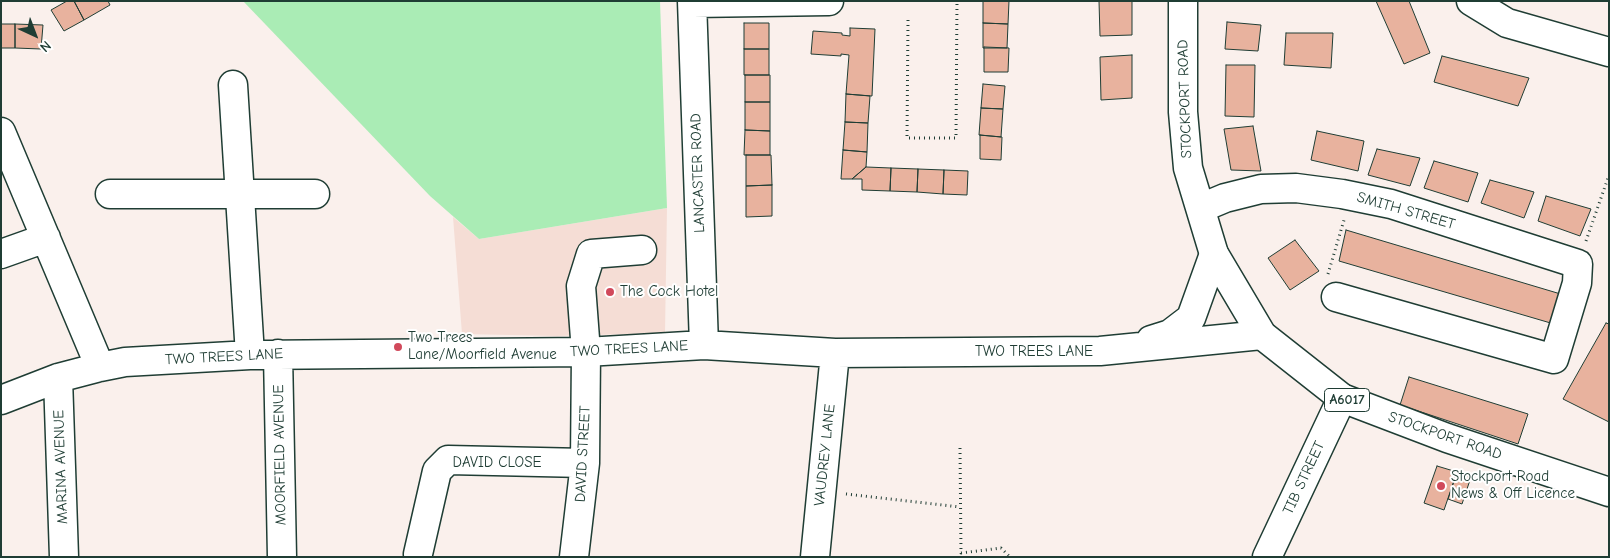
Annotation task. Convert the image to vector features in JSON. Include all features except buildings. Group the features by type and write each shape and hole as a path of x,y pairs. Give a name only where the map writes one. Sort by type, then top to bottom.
{"main road":[{"path":"692,2 829,1"},
{"name":"STOCKPORT ROAD","path":"1183,1 1183,112 1188,168 1214,254 1262,335 1342,398 1447,438 1609,492"},
{"path":"1472,1 1507,23 1609,52"},
{"name":"LANCASTER ROAD","path":"692,2 704,345"},
{"path":"234,85 250,355"},
{"path":"1,132 100,367"},
{"name":"SMITH STREET","path":"1201,208 1225,198 1261,189 1296,188 1351,196 1392,204 1578,264"},
{"path":"110,194 315,194"},
{"path":"1,254 46,238"},
{"name":"DAVID STREET","path":"574,557 585,463 586,352 581,286 591,254 642,250"},
{"path":"1126,349 1170,334 1190,318 1214,254"},
{"path":"1336,297 1554,359 1577,283 1578,264"},
{"name":"TWO TREES LANE","path":"1,400 58,378 125,362 250,355 586,352 704,345 835,353 1100,351 1262,335"},
{"name":"VAUDREY LANE","path":"815,557 835,353"},
{"name":"MOORFIELD AVENUE","path":"278,354 282,557"},
{"name":"MARINA AVENUE","path":"58,378 64,557"},
{"name":"TIB STREET","path":"1267,557 1342,398"},
{"name":"DAVID CLOSE","path":"418,554 437,471 448,460 585,463"}],"path":[{"path":"908,20 907,138 956,138 957,1"},
{"path":"1578,264 1609,175"},
{"path":"1336,297 1323,292 1351,196"},
{"path":"960,448 961,553 1001,548 1010,557"},
{"path":"821,491 960,507"}],"shaded area":[{"path":"667,208 665,333 557,336 462,334 453,217 479,239"}],"green space":[{"path":"243,1 660,1 667,208 479,239 430,196"}],"place":[{"name":"The Cock Hotel","path":"610,292"},
{"name":"Two Trees Lane/Moorfield Avenue","path":"398,347"},
{"name":"Stockport Road News & Off Licence","path":"1441,486"}]}
